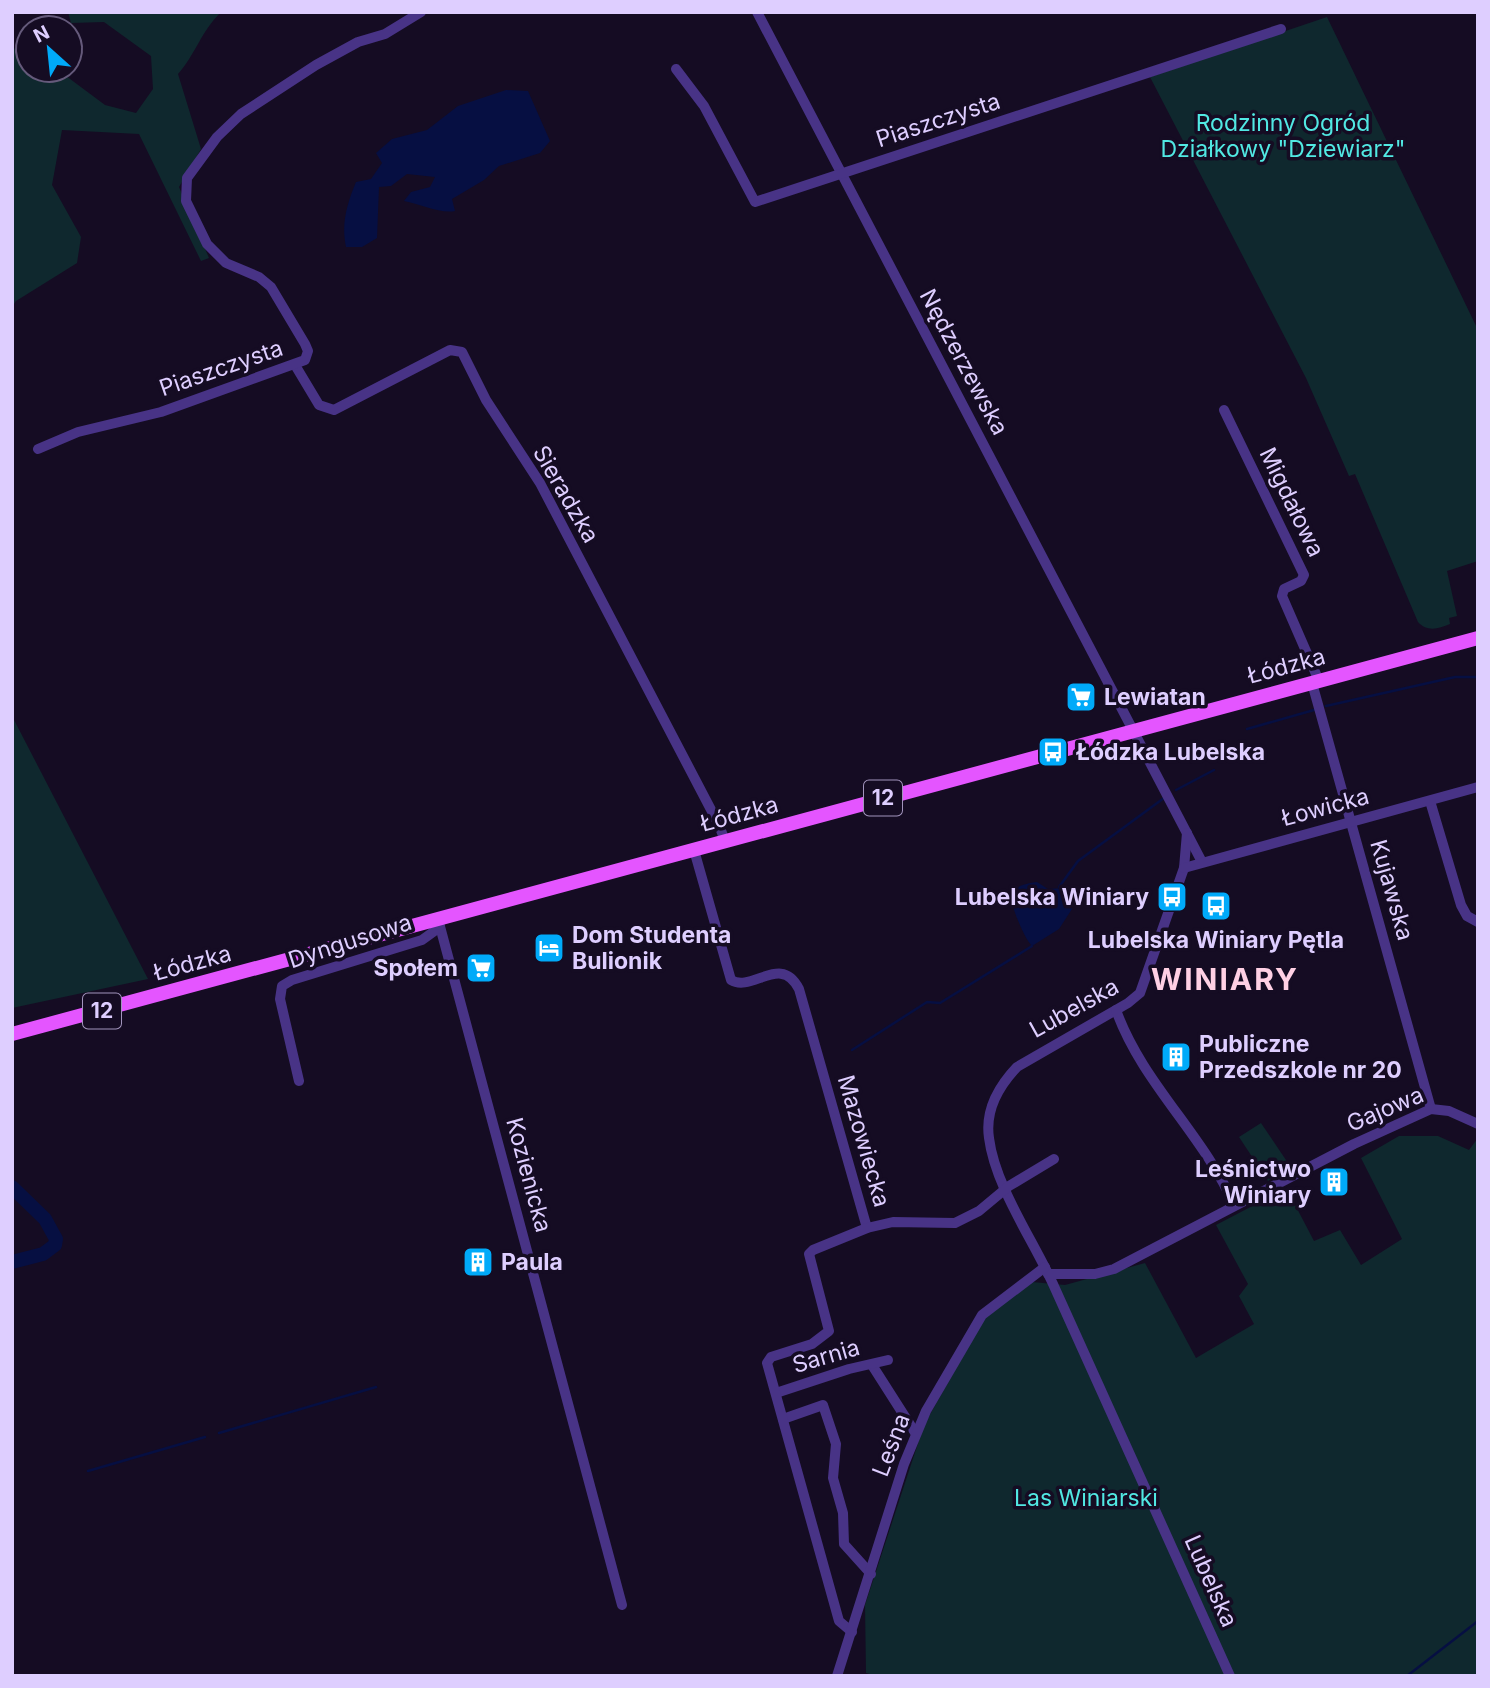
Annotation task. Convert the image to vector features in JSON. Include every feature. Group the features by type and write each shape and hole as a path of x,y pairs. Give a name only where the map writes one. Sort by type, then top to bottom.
{"main road":[{"name":"Łódzka","path":"12,1034 439,923 725,841 1478,638"}],"street":[{"name":"Piaszczysta","path":"38,449 78,432 161,412 305,360 308,351 281,301 265,282 226,263 213,252 189,209 185,186 191,171 224,129 321,62 365,40 385,34 421,12"},
{"name":"Nędzerzewska","path":"757,12 1135,730"},
{"name":"Piaszczysta","path":"676,69 704,106 755,202 1280,29"},
{"name":"Sieradzka","path":"295,365 319,405 334,410 450,350 461,352 486,400 540,483 725,841"},
{"name":"Migdałowa","path":"1224,410 1304,575 1301,581 1284,589 1282,596 1316,682"},
{"name":"Kujawska","path":"1316,682 1351,822 1432,1109"},
{"path":"1135,730 1202,862"},
{"name":"Łowicka","path":"1184,869 1478,787"},
{"path":"1430,801 1461,905 1467,916 1478,922"},
{"name":"Lubelska","path":"1187,833 1184,869 1140,993 1116,1010 1030,1058 1001,1087 992,1107 988,1137 1006,1189 1047,1271 1230,1676"},
{"name":"Mazowiecka","path":"694,850 731,980 740,983 781,974 797,984 867,1228 808,1254 829,1332 812,1344 768,1359 766,1363 839,1621 852,1632"},
{"name":"Dyngusowa","path":"299,1081 280,999 282,986 292,980 422,940 439,923"},
{"name":"Kozienicka","path":"439,923 622,1605"},
{"path":"1047,1271 1108,1271 1234,1205 1213,1163 1137,1057 1116,1010"},
{"name":"Gajowa","path":"1234,1205 1365,1139 1432,1109 1449,1111 1478,1124"},
{"path":"867,1228 902,1222 955,1223 979,1211 1006,1189 1054,1159"},
{"name":"Leśna","path":"837,1676 916,1434 978,1319 1000,1298 1047,1271"},
{"name":"Sarnia","path":"776,1393 849,1369 888,1360"},
{"path":"872,1365 916,1434"},
{"path":"783,1419 823,1405 836,1444 833,1478 843,1513 844,1544 871,1574"}],"green space":[{"path":"221,12 208,27 178,74 201,149 179,187 209,258 201,261 139,134 62,130 52,185 81,237 77,263 16,301 12,307 12,51 14,49 14,84 77,84 105,105 136,113 153,89 151,56 104,22 84,23 84,14 69,14"},
{"name":"Rodzinny Ogród Działkowy \"Dziewiarz\"","path":"1327,17 1478,330 1478,561 1447,571 1457,616 1449,618 1450,624 1437,628 1425,627 1418,622 1355,474 1349,476 1306,378 1150,77"},
{"path":"12,716 148,979 12,1008"},
{"path":"1261,1123 1290,1166 1268,1181 1239,1137"},
{"name":"Las Winiarski","path":"1399,1136 1438,1136 1469,1150 1478,1138 1478,1676 877,1676 866,1673 865,1605 924,1425 985,1317 1032,1282 1065,1285 1145,1263 1196,1358 1254,1324 1239,1296 1248,1284 1216,1225 1279,1192 1292,1199 1314,1241 1340,1230 1361,1265 1402,1239 1361,1158"}],"shaded area":[{"path":"506,90 528,91 550,141 540,153 499,166 484,180 452,199 455,211 437,210 404,201 411,192 430,187 435,177 407,174 391,186 379,187 377,238 362,247 346,247 345,222 350,198 356,182 371,179 382,163 376,153 392,139 427,130 458,106"},
{"path":"1037,882 1048,889 1065,888 1072,909 1059,929 1032,946 1018,920 1011,897 1016,888"}],"waterway":[{"path":"1326,706 1455,677 1478,677"},
{"path":"1247,729 1314,710"},
{"path":"1176,790 1214,770"},
{"path":"1059,887 1078,861 1164,798"},
{"path":"852,1050 927,1002 940,1003 1032,946"},
{"path":"12,1187 45,1219 56,1239 55,1245 43,1254 12,1262"},
{"path":"219,1433 376,1387"},
{"path":"88,1471 205,1437"},
{"path":"1407,1676 1478,1621"}],"place":[{"name":"Lewiatan","path":"1081,697"},
{"name":"Łódzka Lubelska","path":"1053,752"},
{"name":"Lubelska Winiary","path":"1172,897"},
{"name":"Lubelska Winiary Pętla","path":"1216,906"},
{"name":"Dom Studenta Bulionik","path":"549,948"},
{"name":"Społem","path":"481,968"},
{"name":"Publiczne Przedszkole nr 20","path":"1176,1057"},
{"name":"Leśnictwo Winiary","path":"1334,1182"},
{"name":"Paula","path":"478,1262"}],"district":[{"name":"WINIARY","path":"1225,980"}]}
